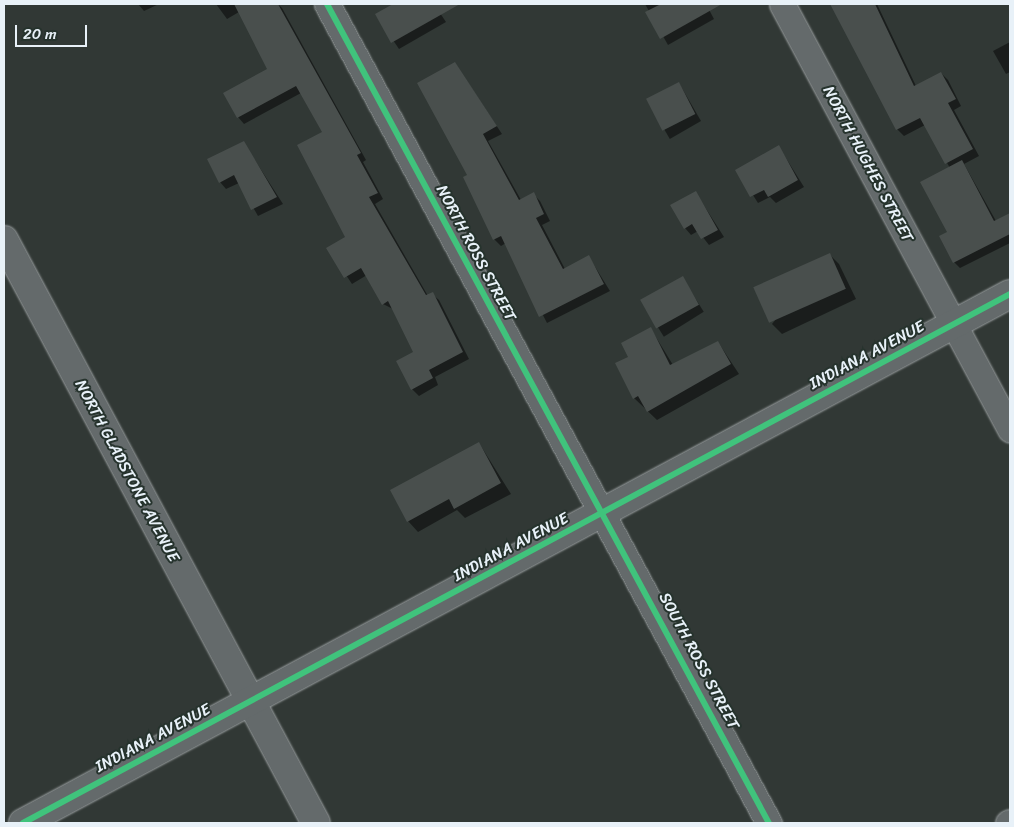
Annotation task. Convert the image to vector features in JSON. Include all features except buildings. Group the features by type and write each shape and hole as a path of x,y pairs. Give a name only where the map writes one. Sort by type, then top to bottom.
{"street":[{"name":"NORTH ROSS STREET","path":"328,4 601,515"},
{"name":"NORTH HUGHES STREET","path":"782,4 1010,430"},
{"name":"NORTH GLADSTONE AVENUE","path":"4,240 316,823"},
{"name":"INDIANA AVENUE","path":"23,823 601,515 1010,294"},
{"name":"SOUTH ROSS STREET","path":"601,515 625,550 769,823"}],"cycle path":[{"path":"327,4 769,823"},
{"path":"23,823 1010,294"}]}
